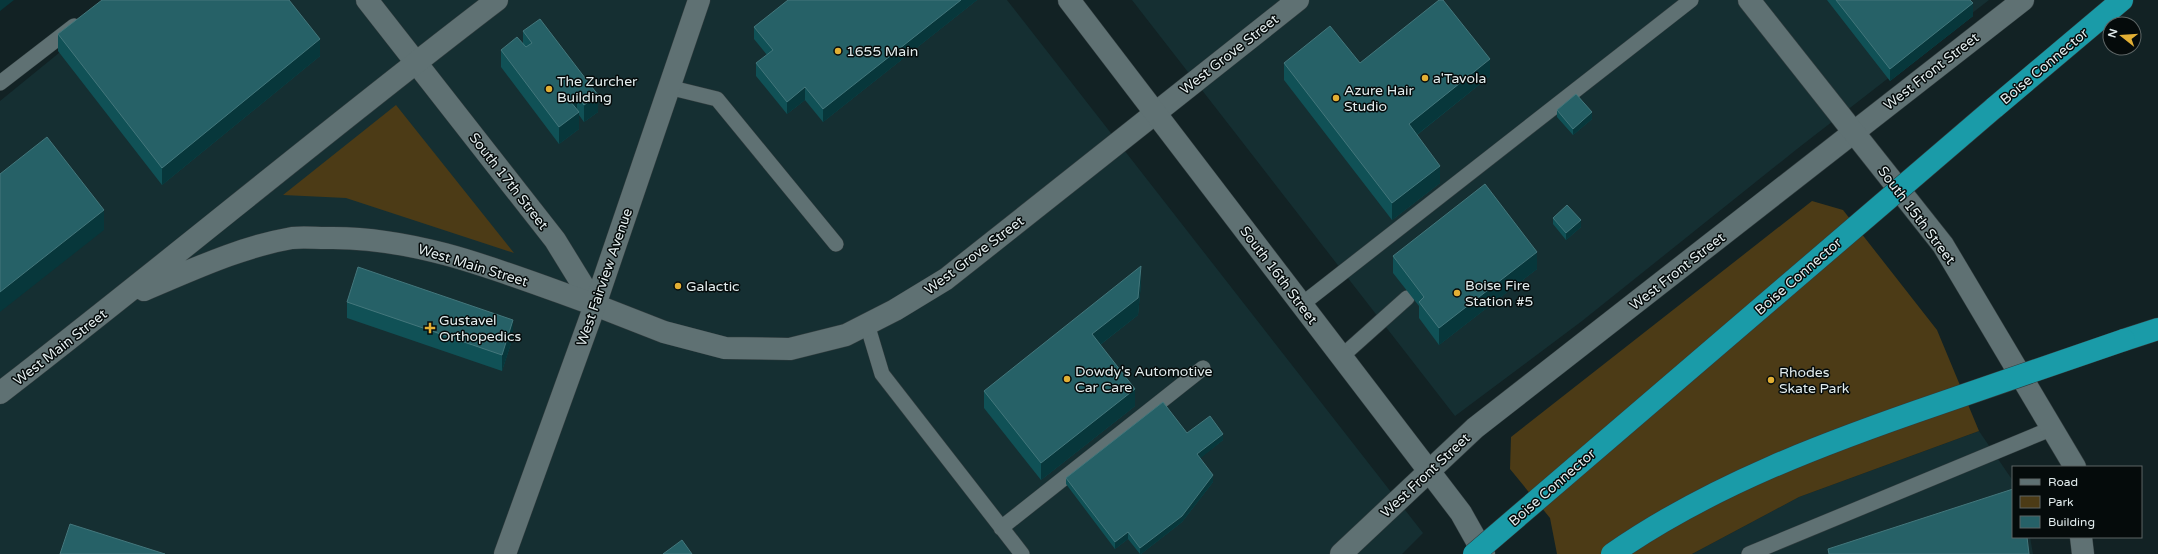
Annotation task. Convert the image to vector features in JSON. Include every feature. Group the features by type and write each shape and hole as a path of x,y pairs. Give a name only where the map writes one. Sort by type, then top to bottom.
{"highway":[{"name":"Boise Connector","path":"1474,554 2122,0"},
{"path":"1612,554 1700,501 1773,466 1861,430 2158,329"}],"main road":[{"name":"South 17th Street","path":"367,0 555,240 595,305"},
{"name":"West Main Street","path":"0,393 120,300 416,62 497,0"},
{"name":"West Fairview Avenue","path":"505,554 595,305 668,87 700,0"},
{"name":"South 16th Street","path":"1069,0 1460,513 1484,554"},
{"name":"West Grove Street","path":"595,305 664,332 726,348 790,349 846,335 895,310 946,279 996,241 1298,0"},
{"name":"South 15th Street","path":"1749,0 1943,245 2074,466"},
{"name":"West Front Street","path":"1341,554 1476,428 1662,284 1853,131 2023,0"},
{"name":"West Main Street","path":"120,300 210,262 256,246 294,238 352,237 414,246 475,263 595,305"},
{"path":"2081,538 2083,554"}],"lane":[{"path":"1301,305 1691,0"},
{"path":"0,83 88,15"},
{"path":"668,87 717,99 836,244"},
{"path":"1341,357 1407,298"},
{"path":"867,324 882,374 1022,554"},
{"path":"1001,528 1204,368"},
{"path":"1749,554 2053,428"}],"shaded area":[{"path":"124,0 1007,0 1423,533 1402,554 0,554 0,101"},
{"path":"1132,0 1989,0 1797,149 1582,321 1455,416"},
{"path":"1979,431 2012,480 2012,538 2030,538 2033,554 1692,554 1799,497"}],"green space":[{"path":"396,105 514,253 346,198 283,195"},
{"name":"Rhodes Skate Park","path":"1812,201 1843,210 1937,330 1979,431 1799,497 1692,554 1557,554 1550,518 1510,469 1511,437"}],"building":[{"path":"102,0 289,0 320,39 162,168 58,34"},
{"name":"1655 Main","path":"788,0 961,0 823,109 805,87 787,102 756,63 773,50 754,27"},
{"path":"1439,0 1443,0 1490,59 1409,124 1440,166 1392,203 1284,63 1330,26 1360,63"},
{"path":"1836,0 1970,0 1973,3 1890,69"},
{"name":"The Zurcher Building","path":"540,19 598,95 584,105 577,95 570,101 579,112 559,127 501,50 517,37 526,47 532,43 523,31"},
{"path":"1576,94 1592,112 1573,129 1557,110"},
{"path":"47,137 104,210 0,292 0,174"},
{"name":"Boise Fire Station #5","path":"1485,184 1537,252 1439,328 1419,302 1424,297 1393,256"},
{"path":"1567,205 1581,220 1566,233 1553,218"},
{"name":"Dowdy's Automotive Car Care","path":"1141,266 1138,298 1092,334 1135,389 1041,463 984,391"},
{"path":"358,267 513,320 502,355 347,302"},
{"path":"1163,402 1187,433 1210,416 1223,434 1197,454 1213,475 1182,516 1140,548 1128,532 1115,542 1066,478"},
{"path":"2012,489 2012,538 2027,538 2029,554 1829,554 1828,549"},
{"path":"70,524 165,554 60,554"},
{"path":"682,540 692,554 663,554"}],"place":[{"name":"1655 Main","path":"838,51"},
{"name":"a'Tavola","path":"1425,78"},
{"name":"The Zurcher Building","path":"549,89"},
{"name":"Azure Hair Studio","path":"1336,98"},
{"name":"Galactic","path":"678,286"},
{"name":"Boise Fire Station #5","path":"1457,293"},
{"name":"Gustavel Orthopedics","path":"430,328"},
{"name":"Dowdy's Automotive Car Care","path":"1067,379"},
{"name":"Rhodes Skate Park","path":"1771,380"}]}
